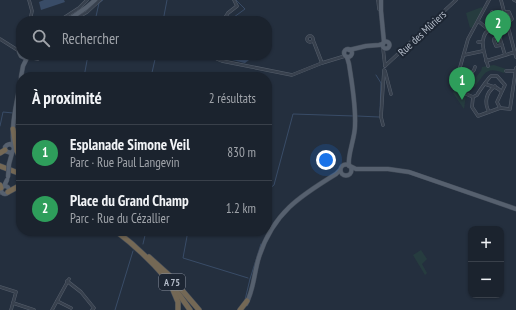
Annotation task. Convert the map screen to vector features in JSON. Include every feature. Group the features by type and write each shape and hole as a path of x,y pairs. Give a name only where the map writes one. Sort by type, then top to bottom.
{"highway":[{"path":"14,130 16,147"},
{"path":"0,167 16,173"},
{"path":"3,189 16,186"},
{"name":"A 75","path":"122,236 149,258"},
{"name":"A 75","path":"126,236 149,258 191,310"},
{"path":"149,258 174,292 178,302 178,310"},
{"path":"149,258 168,275 199,310"},
{"path":"241,310 248,301"}],"main road":[{"path":"74,16 95,0"},
{"path":"380,1 384,45"},
{"path":"380,1 384,28 384,45"},
{"path":"351,173 348,166 355,128 355,114 348,54 358,48 366,46 384,45"},
{"path":"22,60 22,72"},
{"path":"23,66 27,60"},
{"path":"3,189 7,178 9,150 14,130 16,105"},
{"path":"272,228 293,203 306,192 336,174 342,166 348,166 356,169 388,169 409,172 516,209"},
{"path":"324,181 342,175 347,176 353,171 366,169"},
{"path":"340,170 342,175"},
{"path":"248,301 259,257 267,236"}],"street":[{"path":"29,0 31,16"},
{"path":"67,16 79,8 87,0"},
{"path":"80,16 100,0"},
{"path":"226,16 237,6 237,3 234,0"},
{"name":"Rue des Mûriers","path":"385,67 456,0"},
{"path":"473,97 465,93 464,90 466,87 464,85 455,85 468,39 489,0"},
{"path":"501,0 516,57"},
{"path":"492,12 504,55"},
{"path":"488,66 483,51 482,42 489,30 507,23 512,19 510,12 504,12"},
{"path":"381,18 384,28"},
{"path":"490,20 490,22 495,21"},
{"path":"478,21 489,30"},
{"path":"480,35 484,37"},
{"path":"499,38 494,39 496,46 502,45"},
{"path":"0,39 16,47"},
{"path":"311,41 322,63"},
{"path":"384,45 385,67 391,94"},
{"path":"464,56 483,51"},
{"path":"486,61 515,52"},
{"path":"220,60 292,75 348,54"},
{"path":"383,125 381,117 385,67"},
{"path":"459,71 464,76 469,76 475,67"},
{"path":"500,108 497,102 504,85 497,76 491,76 478,90 477,95 473,97 472,107 480,116 500,108 510,109 516,68"},
{"path":"506,71 516,71"},
{"path":"485,84 494,86 501,91"},
{"path":"489,112 486,102 487,95 494,86"},
{"path":"52,310 68,280 81,292 93,309"},
{"path":"0,287 16,292 12,310"},
{"path":"57,301 71,308"},
{"path":"13,302 34,310"}],"green space":[{"path":"482,7 483,10 481,11 473,27 470,28 466,13"},
{"path":"494,65 506,69 504,73 493,70 486,72 475,87 467,87 465,83 472,82 481,71 482,67"},
{"path":"463,86 464,88 462,91 466,95 464,109 453,93 455,87"},
{"path":"421,250 427,259 422,264 427,273 425,275 413,255"}],"water":[{"path":"44,0 64,0 65,2 41,10 39,2"},
{"path":"232,60 249,60 245,63"}],"waterway":[{"path":"96,16 99,3 103,0"},
{"path":"164,16 167,0"},
{"path":"235,16 245,9 236,0"},
{"path":"85,72 87,60"},
{"path":"152,72 155,60"},
{"path":"376,75 381,83 380,112"},
{"path":"0,126 3,112 13,113"},
{"path":"272,187 274,185 293,114 354,116"},
{"path":"357,116 379,117"},
{"path":"143,244 145,236"},
{"path":"187,236 183,258 248,278"},
{"path":"250,279 261,244"},
{"path":"115,310 133,251"},
{"path":"245,300 250,279"}],"place":[{"name":"Place du Grand Champ","path":"498,43"},
{"name":"Esplanade Simone Veil","path":"462,100"}]}
